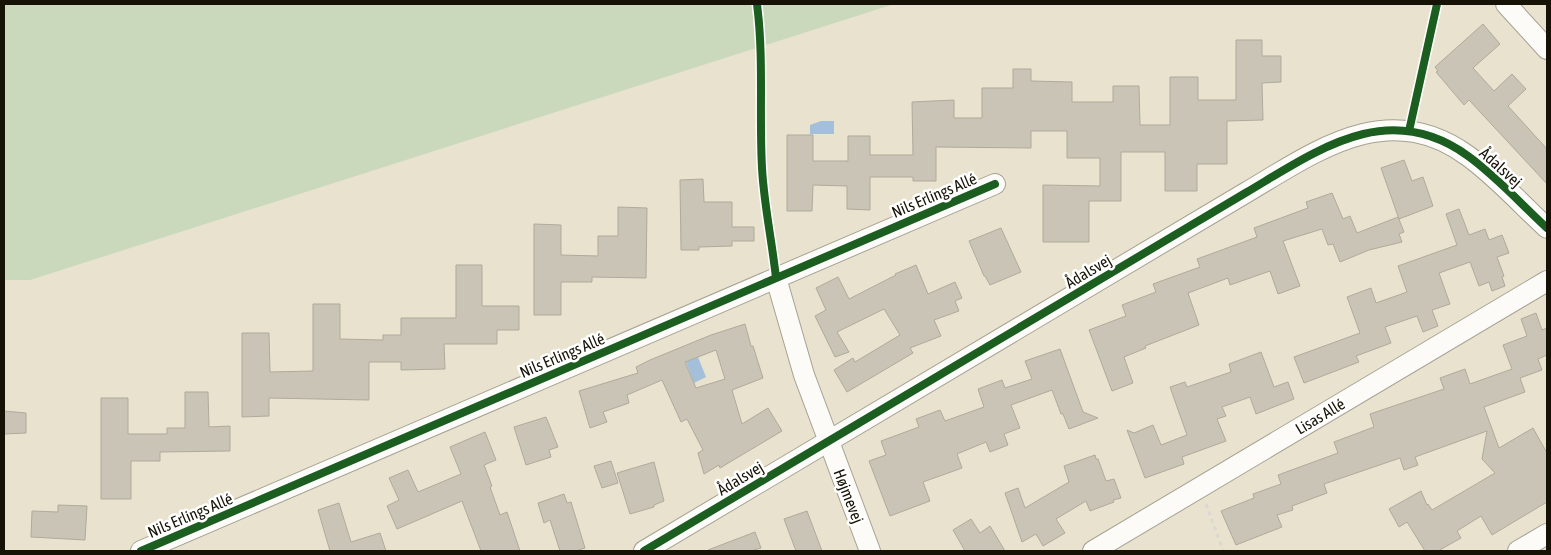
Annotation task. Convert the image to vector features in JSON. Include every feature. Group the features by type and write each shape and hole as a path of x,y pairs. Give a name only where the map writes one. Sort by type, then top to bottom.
{"street":[{"path":"1506,4 1547,49"},
{"name":"Ådalsvej","path":"644,551 1295,163 1329,145 1360,134 1388,129 1414,132 1438,139 1468,156 1547,228"},
{"name":"Nils Erlings Allé","path":"141,551 994,184"},
{"path":"776,278 804,375 828,441"},
{"name":"Lisas Allé","path":"1093,551 1547,281"},
{"name":"Højmevej","path":"828,441 870,551"},
{"path":"1518,551 1547,534"}],"path":[{"path":"1200,487 1224,551"}],"green space":[{"path":"4,4 894,4 30,280 4,280"}],"water":[{"path":"821,121 834,121 834,134 810,134 810,125"},
{"path":"698,357 706,377 694,383 686,362"}],"building":[{"path":"1483,24 1500,44 1473,68 1494,91 1512,74 1526,89 1508,106 1547,149 1547,184 1469,100 1464,105 1436,72 1438,71 1435,67"},
{"path":"1236,40 1262,40 1262,56 1281,56 1281,82 1262,83 1263,120 1227,121 1227,164 1197,164 1197,191 1165,191 1165,152 1121,152 1121,201 1089,201 1089,242 1043,242 1043,185 1100,186 1100,158 1067,158 1067,131 1031,131 1031,148 936,147 936,181 913,181 913,177 870,177 870,210 847,209 847,186 813,185 812,211 787,211 787,135 813,135 813,161 848,161 848,136 870,136 870,155 913,155 912,102 954,100 954,118 982,118 982,88 1013,88 1013,69 1031,69 1031,81 1072,82 1072,102 1113,102 1113,86 1139,86 1140,125 1170,125 1170,77 1198,77 1198,100 1236,100"},
{"path":"1404,160 1412,181 1423,177 1433,206 1399,219 1381,168"},
{"path":"703,179 704,202 732,202 732,227 754,227 754,241 732,241 732,246 699,247 699,250 681,250 680,180"},
{"path":"1332,193 1343,219 1350,216 1357,233 1398,217 1404,232 1399,234 1402,242 1369,250 1340,262 1333,244 1328,245 1322,229 1283,241 1300,286 1278,294 1270,271 1230,285 1228,278 1188,293 1199,325 1145,346 1146,348 1124,357 1133,383 1112,391 1089,330 1126,316 1122,305 1156,292 1153,284 1200,267 1197,259 1257,237 1254,228 1308,208 1306,202"},
{"path":"618,207 647,208 646,278 592,277 592,282 561,282 561,315 534,315 534,224 561,225 561,255 598,256 598,236 618,236"},
{"path":"1459,209 1469,235 1485,229 1489,240 1502,235 1509,253 1497,257 1504,276 1502,277 1505,286 1492,291 1489,282 1479,286 1470,262 1439,273 1450,304 1432,310 1438,326 1423,332 1417,316 1385,327 1391,343 1356,356 1359,362 1304,383 1294,357 1360,333 1347,297 1371,288 1376,303 1407,292 1398,266 1457,245 1446,214"},
{"path":"1001,228 1021,272 990,285 984,276 969,241"},
{"path":"456,265 482,265 482,306 519,306 519,330 497,330 497,344 444,344 445,369 401,370 401,362 369,362 369,400 269,398 269,416 242,417 242,333 269,333 270,372 313,371 313,304 340,304 340,339 383,340 383,335 401,335 401,318 456,318"},
{"path":"916,265 928,294 955,282 962,298 955,301 959,311 934,320 941,336 910,348 913,353 847,392 834,370 853,358 855,362 900,335 884,309 837,332 849,352 835,357 815,316 826,310 816,288 838,277 849,299"},
{"path":"1536,313 1542,330 1547,328 1547,355 1538,359 1542,370 1520,378 1525,392 1484,407 1499,448 1533,428 1547,453 1547,502 1492,535 1481,516 1457,531 1461,538 1438,551 1425,551 1407,522 1399,527 1389,509 1421,491 1427,505 1432,510 1495,473 1482,459 1487,431 1415,457 1418,465 1404,470 1400,458 1324,484 1327,493 1292,506 1293,510 1277,515 1282,527 1236,545 1221,511 1254,498 1253,494 1281,484 1278,475 1338,453 1334,442 1374,427 1370,414 1444,389 1440,378 1465,369 1470,384 1512,369 1503,345 1527,336 1521,319"},
{"path":"745,324 763,378 732,390 742,424 768,408 782,431 720,468 719,465 704,474 698,453 703,450 687,419 681,422 662,380 627,395 629,403 603,412 607,422 590,428 579,391 638,373 636,367 711,335","holes":["716,350 725,379 696,388 685,362"]},
{"path":"1060,349 1083,412 1098,418 1069,429 1052,390 1011,405 1020,428 1004,434 1008,445 990,452 986,442 957,454 962,468 923,482 930,501 890,516 869,461 886,455 881,441 919,427 916,419 940,410 945,421 984,407 978,389 1002,380 1005,388 1032,379 1025,361"},
{"path":"1261,352 1274,387 1288,382 1294,399 1256,414 1250,397 1222,407 1226,416 1217,419 1226,441 1182,457 1184,464 1145,478 1127,430 1134,433 1153,425 1161,445 1187,435 1170,387 1185,382 1187,387 1231,372 1229,364"},
{"path":"185,392 208,392 209,427 230,426 230,451 160,452 160,461 131,461 131,499 101,499 101,398 128,398 128,434 167,434 167,428 185,428"},
{"path":"4,411 26,413 26,433 4,434"},
{"path":"546,417 558,447 549,450 551,457 526,465 514,427"},
{"path":"485,432 496,460 484,465 492,486 490,487 500,515 507,512 520,551 481,551 462,501 397,529 387,506 399,500 389,478 408,470 418,492 461,474 450,447"},
{"path":"1095,455 1106,481 1114,479 1121,498 1090,511 1086,501 1056,519 1065,533 1043,546 1036,534 1022,542 1005,493 1018,488 1025,508 1069,482 1064,466"},
{"path":"611,461 618,483 602,488 594,466"},
{"path":"654,462 664,501 654,505 654,507 630,514 617,473"},
{"path":"564,494 567,503 571,502 585,548 576,551 560,551 550,520 544,523 538,503"},
{"path":"339,503 351,542 380,533 386,551 330,551 318,510"},
{"path":"58,505 87,506 85,540 31,537 32,511 58,512"},
{"path":"807,511 822,551 796,551 784,519"},
{"path":"971,519 980,533 990,526 1005,551 965,551 953,530"},
{"path":"755,532 761,548 751,551 708,551 708,550"}],"cycle path":[{"path":"757,4 761,65 762,168 764,196 776,278"},
{"path":"1409,131 1437,4"},
{"path":"644,551 1300,160 1354,136 1382,131 1410,131 1438,139 1478,164 1547,228"},
{"path":"141,551 995,184"}]}
